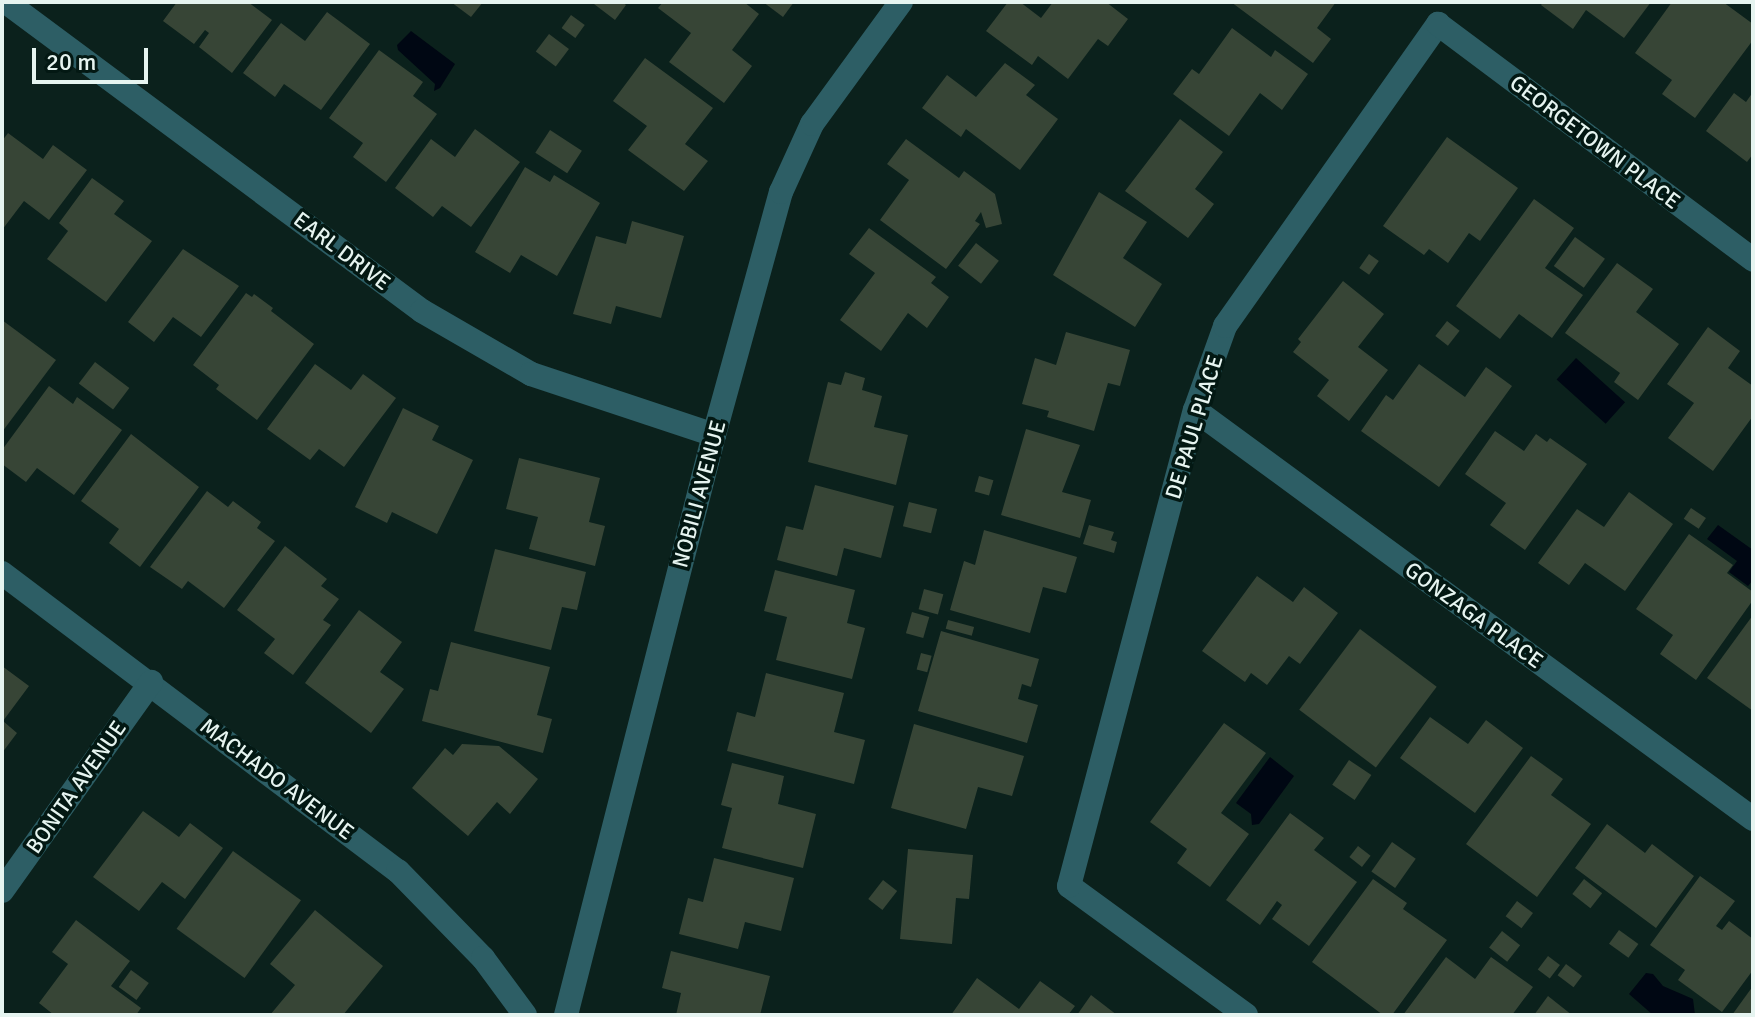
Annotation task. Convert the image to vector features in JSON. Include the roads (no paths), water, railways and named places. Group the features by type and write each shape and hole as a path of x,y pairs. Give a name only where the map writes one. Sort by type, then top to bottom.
{"street":[{"name":"EARL DRIVE","path":"6,2 422,311 531,374 714,435"},
{"name":"NOBILI AVENUE","path":"566,1015 714,435 781,192 812,124 901,2"},
{"name":"GEORGETOWN PLACE","path":"1438,24 1753,260"},
{"name":"DE PAUL PLACE","path":"1246,1015 1069,886 1195,410 1225,326 1438,24"},
{"name":"GONZAGA PLACE","path":"1195,410 1753,819"},
{"name":"MACHADO AVENUE","path":"2,573 151,682 398,871 483,958 525,1015"},
{"name":"BONITA AVENUE","path":"2,891 151,682"}]}
